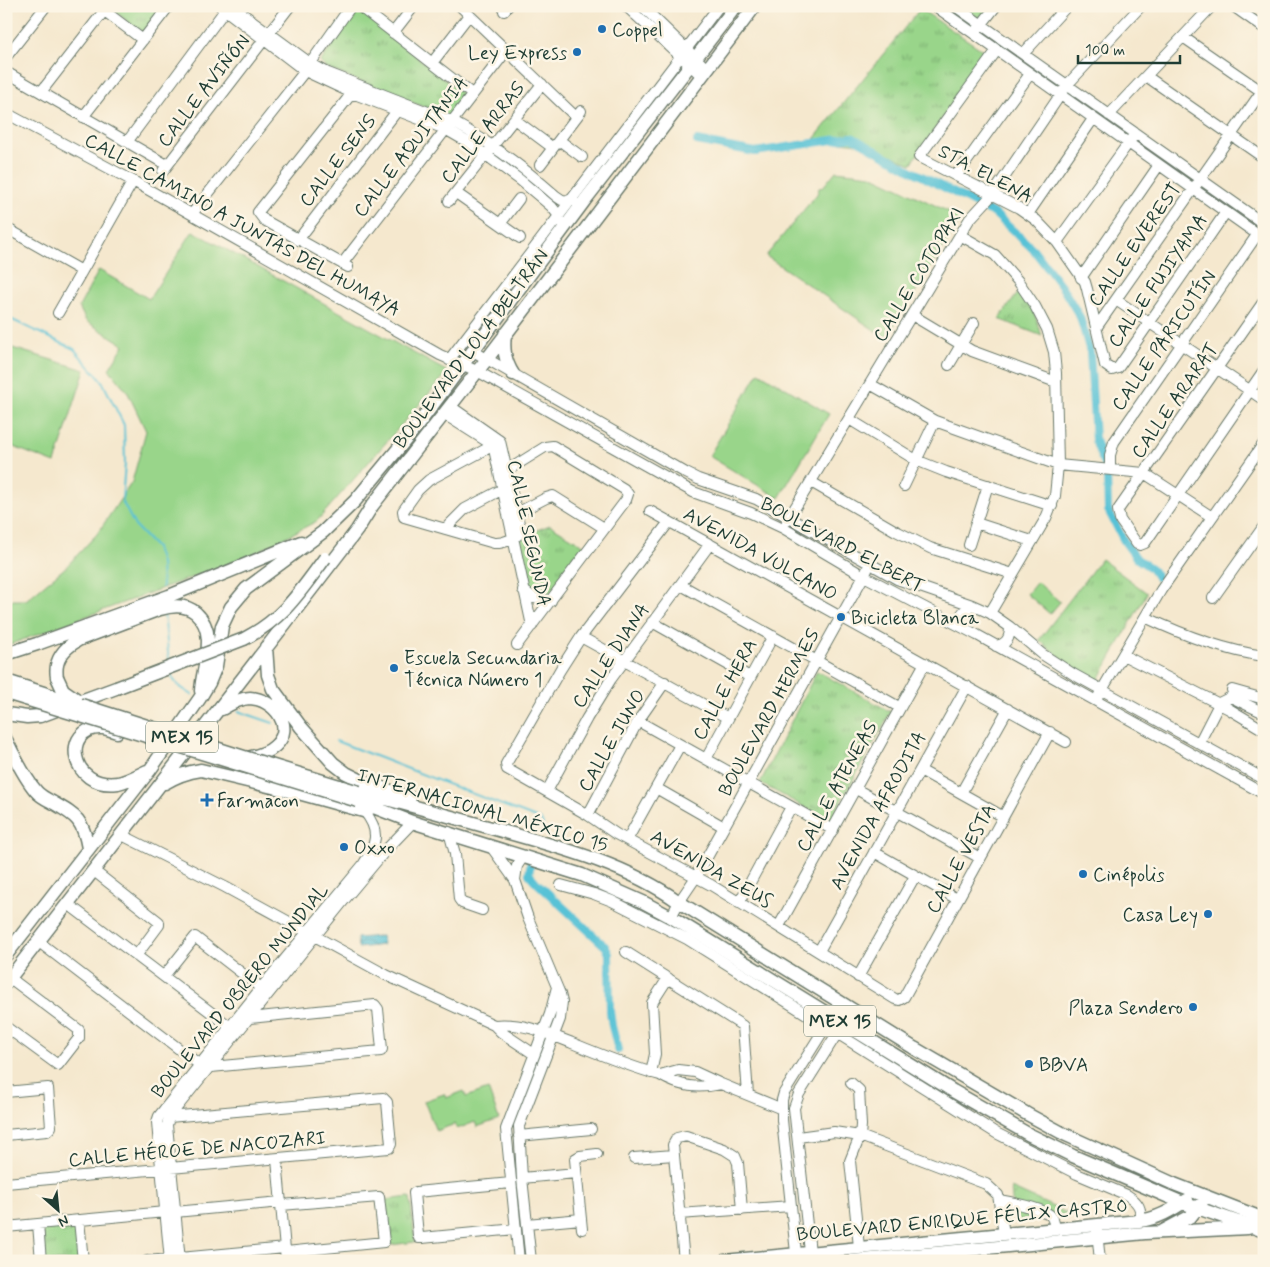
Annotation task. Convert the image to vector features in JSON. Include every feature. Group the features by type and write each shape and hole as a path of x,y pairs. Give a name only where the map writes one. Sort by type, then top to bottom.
{"main road":[{"name":"BOULEVARD LOLA BELTRÁN","path":"114,817 150,770 209,683 216,666 222,626 230,607 246,589 323,532 356,501 411,433 585,200 736,6"},
{"name":"BOULEVARD LOLA BELTRÁN","path":"8,981 357,530 372,506 755,6"},
{"path":"506,333 504,356 513,374"},
{"path":"6,714 27,717 40,716 200,657 259,631 273,622 300,593 325,558 372,506"},
{"path":"6,654 170,596 323,532"},
{"path":"100,710 89,703 76,699 63,690 57,677 57,664 62,653 67,647 78,640 170,606 184,606 191,609 201,617 207,628 207,655 200,698"},
{"path":"266,647 268,675 273,689 301,727 333,763 346,773 360,780 419,801 431,811"},
{"name":"INTERNACIONAL MÉXICO 15","path":"6,681 247,758 425,825 582,875 643,902 671,917 998,1118 1059,1149 1183,1203 1261,1226"},
{"name":"INTERNACIONAL MÉXICO 15","path":"6,693 360,801 431,811 598,861 660,888 679,902 914,1048 1027,1114 1064,1134 1202,1195 1261,1226"},
{"path":"216,713 233,703 249,698 263,700 274,708 281,718 283,733 274,748 247,758"},
{"path":"146,737 134,738 102,728 89,730 81,736 77,743 75,758 82,771 100,783 118,783 150,770"},
{"path":"6,740 26,778 36,792 70,812 78,819 86,834 88,848"},
{"path":"161,785 173,778 201,770 302,794 360,801 410,826 420,827 425,825"},
{"path":"6,955 114,817"},
{"path":"92,873 84,871 84,867 107,838 114,817"},
{"path":"68,874 75,876 77,880 70,893 69,902"},
{"path":"1143,1221 1158,1208 1159,1198 1152,1189"},
{"path":"1158,1233 1191,1216 1202,1195"},
{"name":"BOULEVARD ENRIQUE FÉLIX CASTRO","path":"852,1261 956,1250 1097,1231 1143,1221 1173,1210 1183,1203 1202,1195"},
{"name":"BOULEVARD ENRIQUE FÉLIX CASTRO","path":"724,1261 810,1256 859,1247 956,1250 1004,1234 1054,1228 1158,1233 1261,1226"}],"street":[{"path":"6,57 46,6"},
{"path":"83,117 169,6"},
{"name":"CALLE AVIÑÓN","path":"127,142 165,168 290,6"},
{"path":"192,214 307,67 351,6"},
{"path":"358,6 472,94"},
{"path":"393,33 414,6"},
{"path":"460,6 542,84 578,114 540,165"},
{"path":"626,6 704,72"},
{"path":"642,6 683,53"},
{"path":"449,360 719,6"},
{"path":"935,6 1261,237"},
{"path":"955,6 1264,224"},
{"path":"974,34 996,6"},
{"path":"1022,54 1067,6"},
{"name":"CALLE COTOPAXI","path":"783,528 969,220 993,194 1067,85 1141,6"},
{"path":"1109,115 1212,6"},
{"path":"1233,6 1264,28"},
{"path":"6,72 127,142 226,7 307,67 328,73 355,89 448,125 467,130 552,207 559,216 561,232"},
{"path":"41,92 101,8 143,40"},
{"path":"432,63 469,15"},
{"path":"1183,37 1263,91"},
{"name":"CALLE AQUITANIA","path":"298,240 345,265 506,50"},
{"name":"STA. ELENA","path":"997,50 919,157 957,175 1028,214 1057,242 1087,289 1105,364 1112,370 1118,368"},
{"path":"957,175 1030,74"},
{"path":"1146,76 1264,158"},
{"name":"CALLE ARRAS","path":"500,224 453,197 542,84"},
{"path":"298,240 260,217 258,212 355,89"},
{"name":"CALLE EVEREST","path":"1096,328 1263,91"},
{"name":"CALLE SENS","path":"298,240 400,106"},
{"name":"CALLE CAMINO A JUNTAS DEL HUMAYA","path":"6,113 133,180 462,366"},
{"path":"1028,214 1094,119"},
{"path":"514,120 582,157"},
{"path":"1057,242 1135,134"},
{"path":"489,151 544,186 556,196 570,202 585,200"},
{"path":"1081,278 1159,165"},
{"path":"58,312 133,180"},
{"path":"539,196 544,186"},
{"path":"519,199 500,224 520,238"},
{"name":"CALLE FUJIYAMA","path":"1118,368 1226,212"},
{"path":"6,228 82,271"},
{"path":"960,236 994,255 1018,281 1043,318 1051,341 1056,382 1058,465 1052,506 990,612"},
{"name":"CALLE PARICUTÍN","path":"1110,469 1112,446 1182,344 1261,237"},
{"path":"1116,300 1264,400"},
{"name":"CALLE ARARAT","path":"1177,496 1145,543 1137,544 1120,520 1118,510 1264,301"},
{"path":"912,315 972,352 1056,382"},
{"path":"949,365 974,323"},
{"name":"BOULEVARD ELBERT","path":"462,366 477,371 693,492 750,513 783,528 864,576 960,626 1260,792 1263,777 1054,663 990,612 897,579 756,499 698,479 473,351"},
{"path":"1177,496 1264,370"},
{"path":"870,384 935,421 1058,465 1144,473 1212,517"},
{"name":"CALLE SEGUNDA","path":"447,410 492,446 532,626"},
{"name":"CALLE SEGUNDA","path":"447,410 500,441 521,530 513,538"},
{"path":"849,419 916,460 1052,506"},
{"path":"904,486 935,421"},
{"path":"612,446 619,433"},
{"path":"1096,702 1161,590 1264,443"},
{"path":"492,446 429,480 418,490 403,510 403,514 407,518 498,544 513,538"},
{"path":"508,470 545,448 553,446 624,489 628,494 626,500 517,645"},
{"path":"811,482 896,532 930,548 1013,574"},
{"path":"969,545 988,485"},
{"path":"445,529 465,509 503,489"},
{"path":"517,513 553,496 604,528"},
{"name":"AVENIDA VULCANO","path":"650,511 1066,742"},
{"path":"669,522 581,637 728,718"},
{"path":"976,523 1032,541"},
{"path":"1213,598 1259,542 1264,526"},
{"name":"CALLE DIANA","path":"547,791 587,718 624,660 710,544"},
{"name":"BOULEVARD HERMES","path":"671,917 696,877 870,565"},
{"path":"681,584 899,707"},
{"path":"523,590 534,598 551,602"},
{"path":"960,626 961,614 972,605"},
{"path":"1145,617 1172,630 1206,642 1241,652 1264,656"},
{"path":"652,622 750,678"},
{"path":"996,646 1003,644 1008,639 1010,627"},
{"name":"CALLE HERA","path":"706,759 773,636"},
{"name":"AVENIDA ZEUS","path":"581,637 506,764 510,771 588,815 627,840 696,877 780,926 858,977 899,1000"},
{"path":"1124,655 1219,704 1264,730"},
{"name":"CALLE ATENEAS","path":"780,926 899,707 925,664"},
{"name":"CALLE JUNO","path":"588,815 638,721 665,682"},
{"name":"AVENIDA AFRODITA","path":"819,951 967,686"},
{"path":"1232,690 1264,699"},
{"path":"1199,743 1219,704 1222,702 1231,698 1260,711"},
{"path":"961,793 1008,709"},
{"path":"638,721 832,830"},
{"name":"CALLE VESTA","path":"899,1000 904,997 1002,816 1050,732"},
{"path":"627,840 680,745"},
{"path":"920,770 1002,816"},
{"path":"656,788 724,827"},
{"path":"856,789 980,858"},
{"name":"BOULEVARD OBRERO MUNDIAL","path":"175,1260 166,1169 157,1122 159,1116 200,1065 250,1018 310,934 363,865 373,848 375,828 360,801"},
{"path":"739,903 791,807"},
{"name":"BOULEVARD OBRERO MUNDIAL","path":"166,1169 167,1125 169,1117 211,1067 229,1026 379,857 410,826"},
{"path":"449,832 454,854 459,899 462,903 482,910"},
{"path":"122,835 225,887 386,975 494,1025 501,1032 534,1054"},
{"path":"490,845 515,880 528,918 562,1002 560,1019 520,1121 519,1136 522,1178 531,1261"},
{"path":"874,852 958,899"},
{"path":"515,880 517,866 523,857"},
{"path":"92,873 159,922 139,958"},
{"path":"858,977 915,876"},
{"path":"562,885 594,894 650,919 688,939 996,1133 1077,1174 1134,1199 1139,1206 1143,1221"},
{"path":"69,902 229,1026"},
{"path":"164,976 195,937 261,988"},
{"path":"39,942 200,1065"},
{"path":"626,952 743,1026 748,1095"},
{"path":"656,1074 652,1003 668,978"},
{"path":"6,1027 58,1065 79,1038 78,1030 8,981"},
{"path":"520,1261 507,1143 508,1124 550,1014 556,987"},
{"path":"211,1067 382,1050 378,1009 374,1005 250,1018"},
{"path":"494,1025 508,1023 543,1032 683,1086 704,1087 720,1084"},
{"path":"796,1257 782,1100 788,1085 826,1026"},
{"path":"810,1256 794,1113 797,1098 838,1032"},
{"path":"656,1074 684,1070 695,1072 782,1109"},
{"path":"851,1083 859,1090 860,1098 860,1136 850,1161 859,1247"},
{"path":"6,1092 48,1088 51,1127 50,1129 6,1135"},
{"name":"CALLE HÉROE DE NACOZARI","path":"6,1182 277,1159 389,1148 391,1146 387,1102 383,1098 169,1117"},
{"path":"519,1136 591,1129"},
{"path":"798,1137 834,1132 860,1136 986,1184 998,1195 1004,1234"},
{"path":"684,1261 674,1155 674,1141 679,1136 686,1136 724,1149 734,1156 738,1164 742,1210"},
{"path":"527,1224 581,1224 575,1159 580,1156 597,1154"},
{"path":"634,1158 674,1155"},
{"path":"277,1159 286,1253"},
{"path":"510,1167 522,1166"},
{"path":"522,1178 576,1173"},
{"path":"512,1183 416,1192 414,1194 419,1238 516,1229"},
{"path":"6,1227 281,1203 379,1197 384,1242 286,1253 147,1261"},
{"path":"999,1200 1050,1215 1054,1228"},
{"path":"679,1214 791,1206"},
{"path":"79,1220 83,1261"},
{"path":"38,1224 41,1261"},
{"path":"1097,1231 1100,1261"},
{"path":"518,1245 529,1244"}],"green space":[{"path":"108,6 162,6 142,33"},
{"path":"961,6 989,6 979,19"},
{"path":"359,9 466,97 449,117 326,68 320,62"},
{"path":"920,9 987,53 911,164 868,145 814,139"},
{"path":"836,171 871,175 962,218 886,338 766,256 817,194 819,188 823,187"},
{"path":"193,231 448,372 317,521 255,553 6,646 6,600 26,600 66,567 97,534 132,482 146,431 127,391 109,369 124,345 86,321 79,307 99,270 149,299"},
{"path":"1021,289 1034,312 1042,336 999,319"},
{"path":"6,346 85,370 55,463 6,444"},
{"path":"759,372 829,414 779,498 709,456"},
{"path":"550,525 585,546 551,592 541,594 527,586 515,539"},
{"path":"1101,559 1147,593 1098,681 1067,663 1039,640"},
{"path":"1037,582 1060,602 1050,614 1027,594"},
{"path":"817,671 891,712 830,821 760,783"},
{"path":"488,1089 499,1119 477,1127 475,1122 457,1129 455,1124 436,1131 424,1101 444,1094 446,1098 464,1091 466,1097"},
{"path":"1011,1188 1069,1214 1014,1220"},
{"path":"410,1197 415,1242 390,1245 385,1200"},
{"path":"76,1224 79,1261 45,1261 43,1227"}],"water":[{"path":"382,936 383,945 358,948 357,938"}],"waterway":[{"path":"697,141 755,152 852,137 995,214 1033,249 1062,287 1080,317 1090,352 1095,440 1107,473 1108,510 1124,541 1137,559 1151,568 1157,577"},
{"path":"6,317 74,349 102,381 124,425 125,463 122,501 135,526 156,548 161,563 162,587"},
{"path":"164,613 169,662"},
{"path":"171,672 176,683 192,695"},
{"path":"238,711 273,723"},
{"path":"336,741 541,820 543,825"},
{"path":"531,861 529,874 606,947 609,954 610,1011 618,1050"}],"place":[{"name":"Coppel","path":"602,29"},
{"name":"Ley Express","path":"577,52"},
{"name":"Bicicleta Blanca","path":"841,617"},
{"name":"Escuela Secundaria Técnica Número 1","path":"394,668"},
{"name":"Farmacon","path":"207,800"},
{"name":"Oxxo","path":"344,847"},
{"name":"Cinépolis","path":"1083,874"},
{"name":"Casa Ley","path":"1208,914"},
{"name":"Plaza Sendero","path":"1193,1007"},
{"name":"BBVA","path":"1029,1064"}]}
